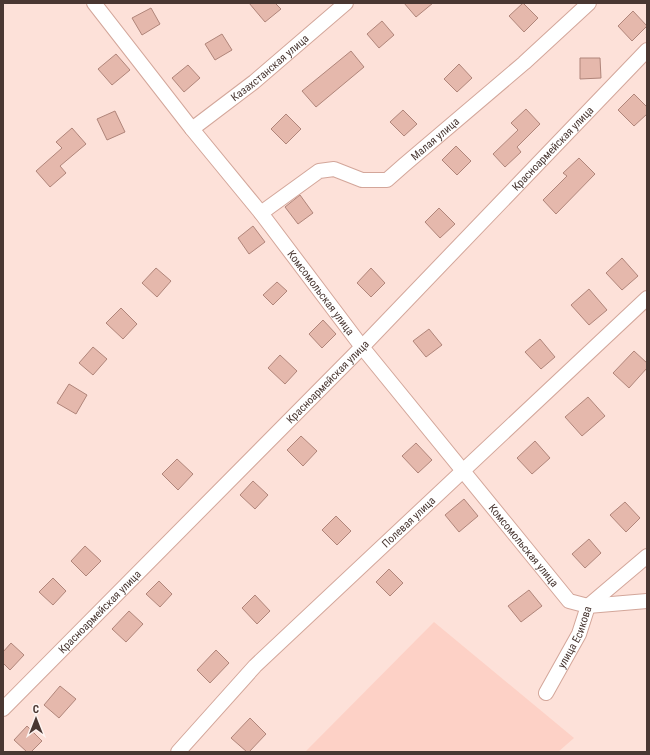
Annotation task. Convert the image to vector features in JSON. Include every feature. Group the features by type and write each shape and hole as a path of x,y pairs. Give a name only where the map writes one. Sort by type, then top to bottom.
{"street":[{"name":"Комсомольская улица","path":"94,3 192,129 261,213 362,347 569,602 588,606 647,601"},
{"name":"Казахстанская улица","path":"192,129 254,82 346,3"},
{"name":"Малая улица","path":"261,213 319,171 334,170 362,180 387,180 524,63 589,3"},
{"name":"Красноармейская улица","path":"3,709 362,347 647,50"},
{"name":"Полевая улица","path":"178,752 255,666 647,298"},
{"name":"улица Есикова","path":"546,693 579,634 588,606 647,556"}],"shaded area":[{"path":"434,622 574,738 558,752 305,752"}],"building":[{"path":"249,3 275,3 281,9 265,22"},
{"path":"404,3 433,3 416,17"},
{"path":"523,3 538,18 524,32 509,16"},
{"path":"151,8 160,24 142,35 132,18"},
{"path":"633,11 647,26 632,41 618,26"},
{"path":"382,21 394,35 379,48 367,34"},
{"path":"222,34 232,50 215,60 205,44"},
{"path":"351,51 364,67 316,107 302,91"},
{"path":"116,54 130,70 112,85 98,69"},
{"path":"580,58 600,58 601,78 580,79"},
{"path":"459,64 472,78 457,92 444,79"},
{"path":"188,65 200,78 184,92 172,78"},
{"path":"634,94 647,107 647,114 634,126 618,110"},
{"path":"526,109 540,124 517,147 521,152 505,167 493,154 518,130 511,123"},
{"path":"403,110 417,124 404,136 390,122"},
{"path":"115,111 125,132 107,140 97,119"},
{"path":"286,114 301,129 286,144 271,129"},
{"path":"72,128 86,144 60,166 66,173 50,187 36,171 62,148 56,142"},
{"path":"456,146 471,161 457,175 442,160"},
{"path":"579,158 595,174 556,214 543,200 567,176 563,173"},
{"path":"300,195 313,213 298,224 285,207"},
{"path":"439,208 455,224 440,238 425,222"},
{"path":"253,226 265,242 249,254 238,238"},
{"path":"622,258 638,276 622,290 606,273"},
{"path":"156,268 171,281 157,297 142,283"},
{"path":"371,268 385,283 371,297 357,283"},
{"path":"277,282 287,291 273,305 263,295"},
{"path":"589,289 607,310 589,325 571,305"},
{"path":"121,308 137,324 123,339 106,323"},
{"path":"323,320 336,334 322,348 309,334"},
{"path":"429,329 442,345 426,357 413,341"},
{"path":"540,339 555,357 541,369 525,352"},
{"path":"93,347 107,359 93,375 79,363"},
{"path":"634,351 647,363 647,368 629,388 613,373"},
{"path":"280,355 297,371 285,384 268,368"},
{"path":"69,384 87,395 76,414 57,403"},
{"path":"588,397 605,416 582,436 565,417"},
{"path":"301,436 317,451 303,466 287,450"},
{"path":"535,441 550,458 532,474 517,458"},
{"path":"416,443 432,460 418,473 402,456"},
{"path":"177,459 193,474 178,490 162,474"},
{"path":"253,481 268,495 255,509 240,495"},
{"path":"464,499 478,516 459,532 445,515"},
{"path":"625,502 640,518 626,532 610,515"},
{"path":"336,516 351,531 337,545 322,530"},
{"path":"589,539 601,553 585,568 572,554"},
{"path":"85,546 101,561 86,576 71,561"},
{"path":"389,569 403,583 390,596 376,582"},
{"path":"53,578 66,591 53,605 39,592"},
{"path":"159,581 172,594 160,607 146,594"},
{"path":"529,590 542,606 521,622 508,606"},
{"path":"255,595 270,611 257,624 242,608"},
{"path":"129,611 143,624 126,642 112,629"},
{"path":"11,643 24,655 10,670 3,663 3,652"},
{"path":"216,650 229,663 210,683 197,670"},
{"path":"60,686 76,699 59,718 44,705"},
{"path":"250,718 266,734 249,752 247,752 231,738"},
{"path":"27,726 42,741 31,752 27,752 14,740"}]}
